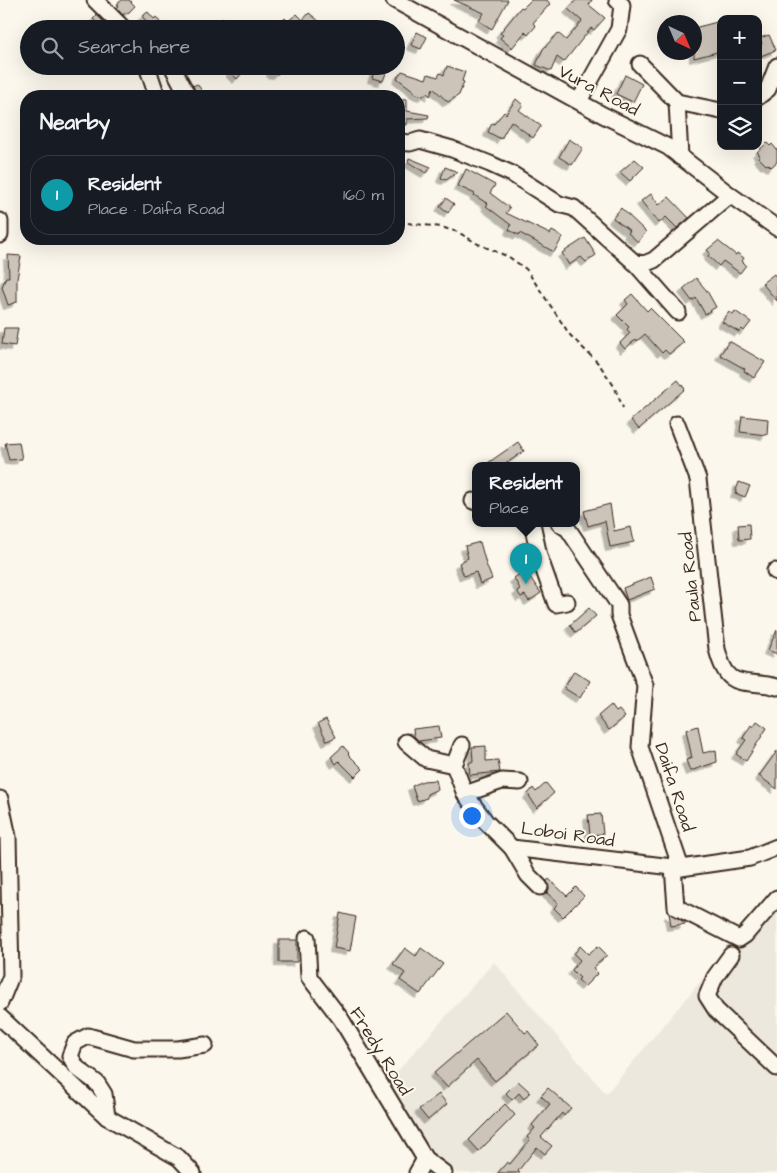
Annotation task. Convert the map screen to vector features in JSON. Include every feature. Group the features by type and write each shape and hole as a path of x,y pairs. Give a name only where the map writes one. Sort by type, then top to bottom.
{"street":[{"path":"96,0 116,20"},
{"name":"Vura Road","path":"394,0 579,101 668,147 730,195 777,228"},
{"path":"579,101 619,30 622,5 617,0"},
{"path":"112,16 122,20"},
{"path":"640,64 677,102 717,110"},
{"path":"762,94 768,89 777,66"},
{"path":"150,75 156,90"},
{"path":"177,75 185,90"},
{"path":"677,102 680,157"},
{"path":"405,143 420,140 452,149 512,174 559,204 574,208 634,262 678,312"},
{"path":"634,262 644,264 654,260 730,195"},
{"path":"0,221 0,235"},
{"name":"Paula Road","path":"677,424 698,479 720,663 725,672 736,682 777,688"},
{"path":"533,527 539,556 556,604 567,602"},
{"name":"Daifa Road","path":"565,527 619,605 619,615 645,685 640,747 677,868 676,907 738,939 745,935 777,898"},
{"path":"406,742 426,760 454,765 462,745"},
{"name":"Loboi Road","path":"454,765 465,794 486,822 512,848 677,868"},
{"path":"465,794 502,781 520,782"},
{"path":"0,799 8,836 11,976 0,1003"},
{"path":"677,868 750,858 777,846"},
{"path":"512,848 528,875 540,887"},
{"name":"Fredy Road","path":"307,938 309,977 341,1019 425,1159 444,1173"},
{"path":"731,955 715,977 707,996 716,1010 777,1068"},
{"path":"0,1016 107,1118 179,1158 193,1173"},
{"path":"107,1118 104,1094 96,1083 77,1068 70,1056 75,1043 88,1036 134,1049 178,1049 205,1045"},
{"path":"418,1173 425,1159"}],"path":[{"path":"405,223 441,227 458,232 478,244 509,257 526,269 570,335 599,364 614,386 623,408"}],"shaded area":[{"path":"777,890 777,1173 457,1173 431,1154 388,1082 494,962 606,1094"}],"building":[{"path":"122,0 129,0 135,6 123,15 116,8 119,5 117,4"},
{"path":"454,0 508,0 492,29 479,21 484,13"},
{"path":"531,0 547,0 550,4 533,23 536,26 528,35 525,32 512,48 500,38 503,35 500,33 521,7 523,8"},
{"path":"576,0 592,0 589,5 605,18 594,30 591,28 564,62 557,57 551,71 536,65 543,49 558,33 566,40 582,21 568,9"},
{"path":"148,12 154,19 156,17 158,20 145,20 142,16"},
{"path":"309,13 318,20 303,20"},
{"path":"297,14 303,20 289,20"},
{"path":"97,15 102,20 94,20"},
{"path":"717,22 717,52 702,56 702,26"},
{"path":"417,32 427,37 421,49 411,45"},
{"path":"769,35 776,50 762,55 762,37"},
{"path":"447,66 465,72 462,81 464,82 459,95 448,102 433,88 430,96 427,93 423,96 414,93 397,78 399,75 405,75 405,72 426,79 428,74 438,77 440,73 444,75"},
{"path":"373,75 385,75 383,81 372,78"},
{"path":"625,75 642,84 633,102 616,94"},
{"path":"197,84 202,90 195,90 193,86"},
{"path":"405,99 407,99 407,111 429,115 428,118 407,119 407,125 405,125"},
{"path":"516,99 523,105 519,110 541,126 533,138 511,121 501,139 488,132 492,123 494,124 504,112 506,114"},
{"path":"569,139 583,148 572,165 559,157"},
{"path":"767,143 770,146 772,144 777,150 777,162 771,167 758,157 760,155 757,152 762,150"},
{"path":"409,158 431,167 426,173 408,162"},
{"path":"635,159 644,167 630,181 620,172"},
{"path":"445,167 458,172 446,180 441,178"},
{"path":"466,169 495,185 490,193 510,208 506,213 550,234 552,231 563,237 554,252 520,233 519,235 509,230 511,225 486,206 488,204 475,194 458,186"},
{"path":"651,194 659,205 669,197 689,218 677,228 666,217 659,223 641,201"},
{"path":"446,198 454,204 448,213 440,207"},
{"path":"621,208 646,232 638,242 628,233 630,231 613,218"},
{"path":"585,238 596,255 586,262 581,257 569,265 562,253"},
{"path":"718,241 736,255 737,253 744,258 742,261 746,265 740,273 723,261 719,266 708,256 710,253 707,250"},
{"path":"8,255 21,256 17,279 17,302 8,305 2,287 6,277 9,277"},
{"path":"774,274 777,278 777,301 762,283"},
{"path":"696,278 707,291 716,307 705,314 696,298 692,301 683,289"},
{"path":"632,294 647,311 650,308 684,342 669,354 665,350 662,353 645,334 625,349 620,343 630,333 627,329 629,327 617,315 628,304 625,300"},
{"path":"735,311 751,322 744,331 742,329 739,332 722,322 729,312 733,314"},
{"path":"4,328 18,328 15,346 2,344"},
{"path":"729,341 765,362 754,378 744,371 745,369 720,355"},
{"path":"678,380 685,389 639,429 631,420"},
{"path":"742,416 768,419 767,435 740,432"},
{"path":"19,442 22,459 9,460 5,443"},
{"path":"518,442 524,451 508,462 489,462"},
{"path":"739,482 750,486 745,497 735,493"},
{"path":"610,504 614,531 631,527 634,542 610,547 605,521 588,526 584,511"},
{"path":"749,524 750,539 739,540 738,525"},
{"path":"480,542 492,579 480,584 476,572 464,576 459,563 468,558 465,546"},
{"path":"525,570 541,593 529,601 525,595 521,597 517,591 520,589 514,578"},
{"path":"651,577 655,589 627,600 623,588"},
{"path":"589,608 596,616 576,633 570,625"},
{"path":"777,630 777,654 768,650"},
{"path":"574,671 590,681 580,698 564,688"},
{"path":"611,705 616,712 619,710 625,717 609,730 598,716"},
{"path":"326,719 336,737 327,741 318,723"},
{"path":"757,721 767,728 746,761 736,754 746,740 743,738 751,725 753,727"},
{"path":"439,726 441,738 419,741 414,736 413,729"},
{"path":"698,726 703,753 716,750 717,762 690,771 686,760 692,758 686,730"},
{"path":"343,746 363,769 355,777 339,761 336,764 331,757"},
{"path":"486,746 486,761 498,760 500,772 470,775 469,763 473,761 472,747"},
{"path":"777,751 777,789 759,776"},
{"path":"436,780 438,789 427,794 427,798 417,801 412,786 423,781"},
{"path":"546,783 554,793 537,808 528,794 533,788 536,792"},
{"path":"601,814 603,834 590,835 588,815"},
{"path":"549,879 567,896 576,887 584,896 563,917 554,908 558,903 547,893 549,889 547,881"},
{"path":"340,913 356,917 350,951 334,948"},
{"path":"669,913 684,922 685,924 671,926"},
{"path":"279,940 297,940 297,962 279,962"},
{"path":"580,946 588,954 598,946 607,955 593,968 598,973 585,986 578,980 580,978 572,970 580,960 574,954"},
{"path":"405,948 416,956 421,948 443,964 420,994 400,980 405,973 393,964"},
{"path":"506,1011 525,1033 528,1031 539,1045 495,1081 477,1060 447,1087 434,1073"},
{"path":"518,1081 530,1092 524,1099 519,1093 512,1100 506,1093"},
{"path":"548,1088 571,1108 564,1116 562,1113 541,1137 552,1146 545,1154 537,1147 518,1171 520,1173 498,1173 507,1162 510,1164 530,1140 527,1137 535,1128 532,1125 550,1104 541,1096"},
{"path":"439,1094 447,1104 428,1120 419,1109"},
{"path":"505,1104 515,1115 479,1151 469,1140"}],"place":[{"name":"Resident","path":"526,584"}]}
